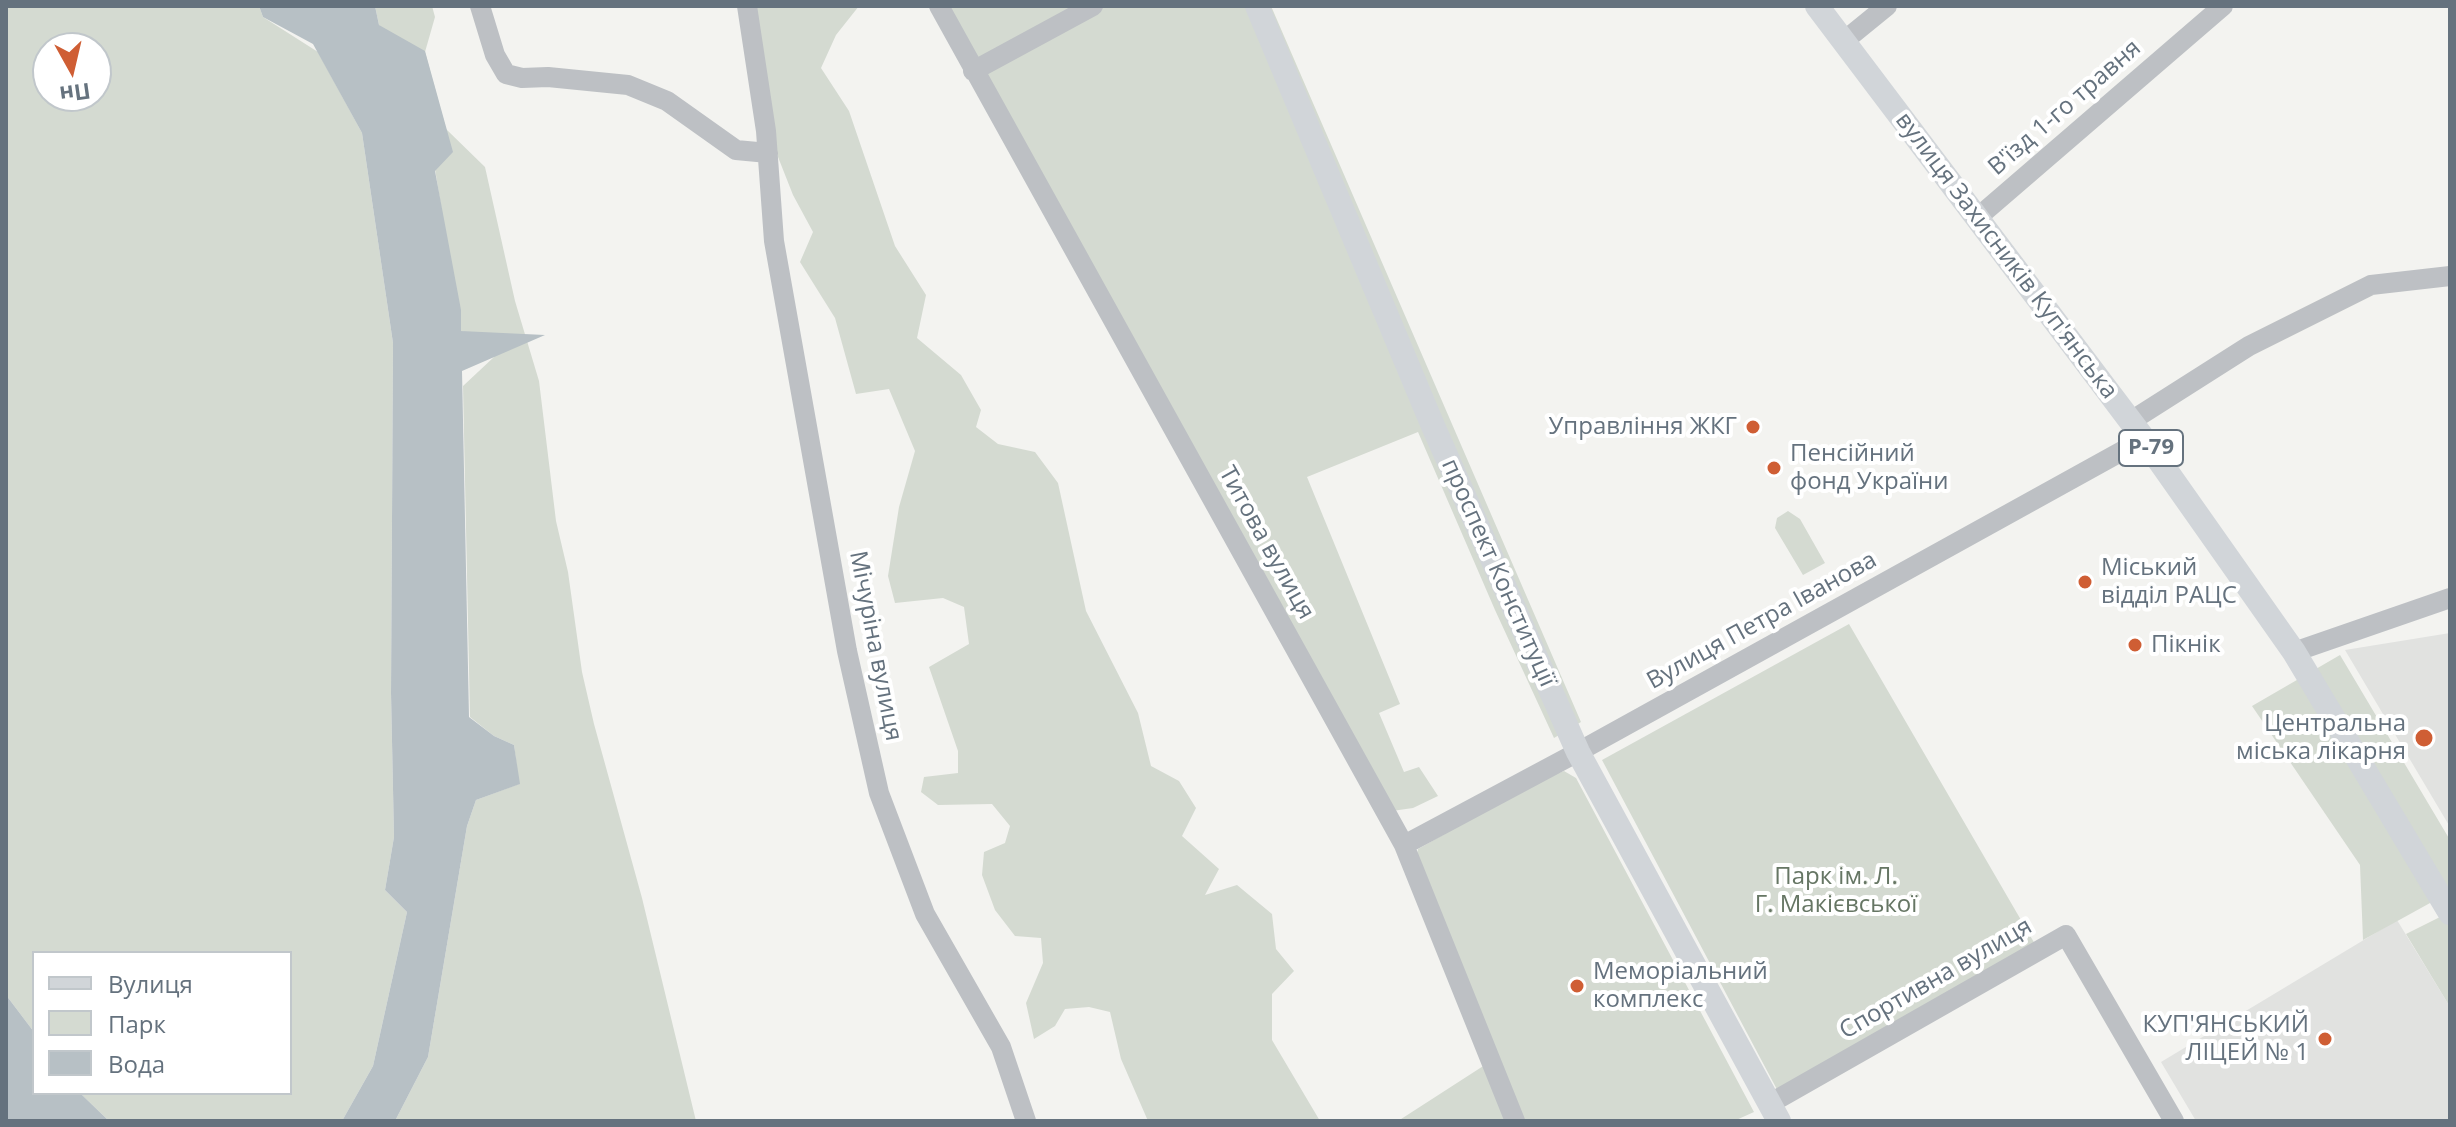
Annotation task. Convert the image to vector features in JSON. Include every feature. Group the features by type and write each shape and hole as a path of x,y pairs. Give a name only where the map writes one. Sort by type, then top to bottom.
{"main road":[{"name":"проспект Конституції","path":"1257,6 1433,426 1578,752 1774,1112"},
{"name":"вулиця Захисників Куп'янська","path":"1817,6 2138,430 2294,652 2450,913"}],"street":[{"path":"480,6 495,55 506,74 522,78 548,77 628,85 667,101 736,150 768,153"},
{"name":"Мічуріна вулиця","path":"747,6 768,153 777,256 847,651 879,793 925,914 1001,1047 1026,1121"},
{"name":"Титова вулиця","path":"939,6 1404,845 1515,1121"},
{"path":"973,71 1093,6"},
{"path":"1844,41 1887,6"},
{"name":"В'їзд 1-го травня","path":"1977,218 2223,6"},
{"name":"Вулиця Петра Іванова","path":"1404,845 1578,752 2138,430 2249,346 2371,285 2450,276"},
{"path":"2294,652 2450,598"},
{"name":"Спортивна вулиця","path":"1774,1112 2066,935 2174,1121"}],"shaded area":[{"name":"Центральна міська лікарня","path":"2450,633 2450,827 2345,650"},
{"name":"КУП'ЯНСЬКИЙ ЛІЦЕЙ № 1","path":"2397,920 2450,1007 2450,1121 2196,1121 2161,1062"}],"green space":[{"path":"6,6 259,6 263,17 318,52 362,133 393,343 391,693 394,837 385,890 407,912 373,1066 342,1121 109,1121 82,1095 292,1095 292,951 32,951 32,1029 6,995"},
{"path":"375,6 432,6 435,17 425,52 446,129 485,167 515,301 539,381 556,521 568,572 582,672 642,898 696,1121 395,1121 428,1057 467,826 476,800 519,784 514,745 494,736 470,717 463,386 494,357 500,341 461,331 431,144 379,25"},
{"path":"747,6 859,6 836,35 821,68 849,111 895,246 926,295 917,338 961,375 981,410 976,427 998,444 1035,452 1058,483 1086,611 1138,713 1151,766 1179,781 1196,808 1182,836 1219,869 1205,895 1237,885 1272,914 1276,949 1294,971 1272,994 1272,1040 1320,1121 1148,1121 1121,1059 1110,1012 1089,1007 1065,1009 1055,1026 1034,1039 1026,1003 1043,963 1041,938 1015,936 995,910 982,875 984,852 1005,843 1010,826 992,804 938,805 921,792 924,777 958,773 958,751 929,667 969,644 964,607 943,598 895,603 888,576 899,507 915,451 889,389 856,394 835,318 800,262 813,232 793,195 765,124"},
{"path":"939,6 1271,6 1581,722 1554,738 1418,432 1307,477 1400,704 1379,713 1404,772 1419,767 1438,796 1413,808 1385,812"},
{"path":"1788,511 1800,519 1825,563 1803,575 1775,528 1777,518"},
{"name":"Парк ім. Л. Г. Макієвської","path":"1849,624 2039,951 1781,1097 1602,760"},
{"path":"2340,655 2450,840 2450,892 2363,940 2360,865 2252,706"},
{"path":"1564,771 1576,778 1754,1112 1734,1121 1398,1121 1491,1061 1414,870 1418,849 1540,780"},
{"path":"2450,912 2450,1007 2406,934"}],"water":[{"path":"259,6 375,6 379,25 425,51 453,152 435,171 461,310 461,331 545,335 462,371 469,717 494,736 514,745 520,784 476,800 467,826 428,1057 395,1121 342,1121 373,1066 407,912 385,890 394,837 391,693 393,343 362,133 313,44 263,17"},
{"path":"6,995 32,1029 32,1095 82,1095 109,1121 6,1121"}],"place":[{"name":"Управління ЖКГ","path":"1753,427"},
{"name":"Пенсійний фонд України","path":"1774,468"},
{"name":"Міський відділ РАЦС","path":"2085,582"},
{"name":"Пікнік","path":"2135,645"},
{"name":"Центральна міська лікарня","path":"2424,738"},
{"name":"Меморіальний комплекс","path":"1577,986"},
{"name":"КУП'ЯНСЬКИЙ ЛІЦЕЙ № 1","path":"2325,1039"}]}
